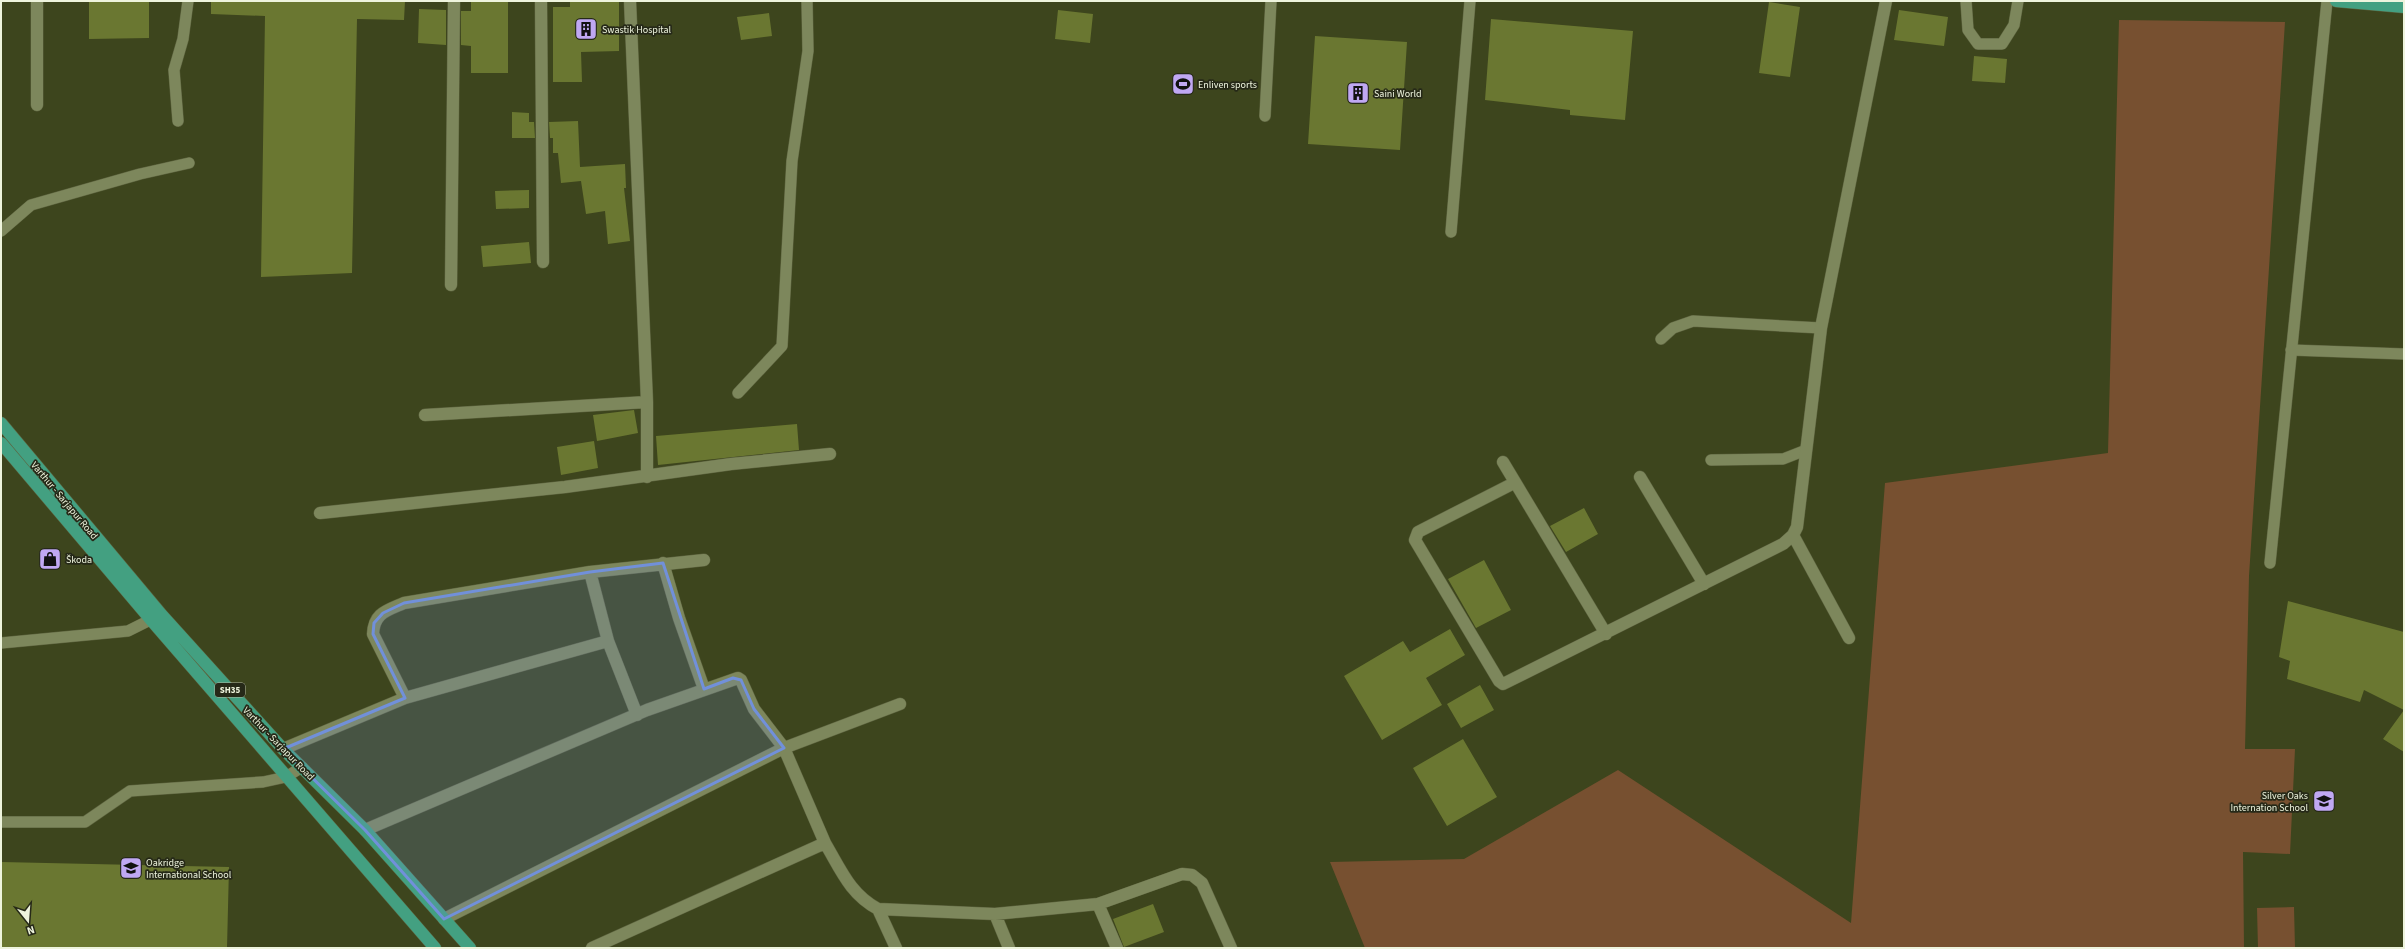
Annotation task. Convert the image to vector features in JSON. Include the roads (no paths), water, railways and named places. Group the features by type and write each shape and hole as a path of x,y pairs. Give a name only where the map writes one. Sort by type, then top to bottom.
{"main road":[{"path":"2336,1 2404,7"},
{"name":"Varthur - Sarjapur Road","path":"1,423 286,777 435,948"},
{"name":"Varthur - Sarjapur Road","path":"1,443 156,617 283,749 365,830 470,948"}],"street":[{"path":"37,1 37,105"},
{"path":"451,285 454,1"},
{"path":"541,1 543,262"},
{"path":"630,1 647,402 647,476"},
{"path":"1514,483 1415,535 1415,540 1499,681 1506,683 1783,544 1793,535 1797,527 1821,328 1886,1"},
{"path":"425,415 647,402"},
{"path":"320,513 647,476 731,464 830,454"},
{"path":"1503,462 1514,483 1606,634"},
{"path":"1640,477 1704,584"},
{"path":"1793,535 1849,638"},
{"path":"405,698 373,634 374,623 383,613 404,603 590,572 704,560"},
{"path":"663,564 679,618 704,689"},
{"path":"590,572 608,641 637,715"},
{"path":"283,749 405,698 608,641"},
{"path":"365,830 637,715 733,678 741,680 754,709 784,748 825,844 852,889 862,901 878,909 995,914 1098,904 1182,874 1192,875 1202,883 1231,948"},
{"path":"444,919 784,748 900,704"},
{"path":"592,948 825,844"},
{"path":"1098,904 1117,948"},
{"path":"878,909 896,948"},
{"path":"995,914 1010,948"}],"lane":[{"path":"178,121 174,70 183,39 188,1"},
{"path":"738,393 782,346 792,161 808,51 807,1"},
{"path":"1265,116 1271,1"},
{"path":"1451,232 1470,1"},
{"path":"1966,1 1968,30 1978,44 2002,44 2014,25 2018,1"},
{"path":"2270,564 2327,1"},
{"path":"1,231 31,205 140,174 189,163"},
{"path":"1661,339 1673,328 1693,321 1821,328"},
{"path":"2291,350 2404,354"},
{"path":"1711,460 1783,459 1806,450"},
{"path":"1,643 112,634 128,631 156,617"},
{"path":"1,822 85,822 130,791 263,782 286,777 302,767"}],"place":[{"name":"Swastik Hospital","path":"586,29"},
{"name":"Enliven sports","path":"1183,84"},
{"name":"Saini World","path":"1358,93"},
{"name":"Škoda","path":"50,559"},
{"name":"Silver Oaks Internation School","path":"2324,801"},
{"name":"Oakridge International School","path":"131,868"}]}
